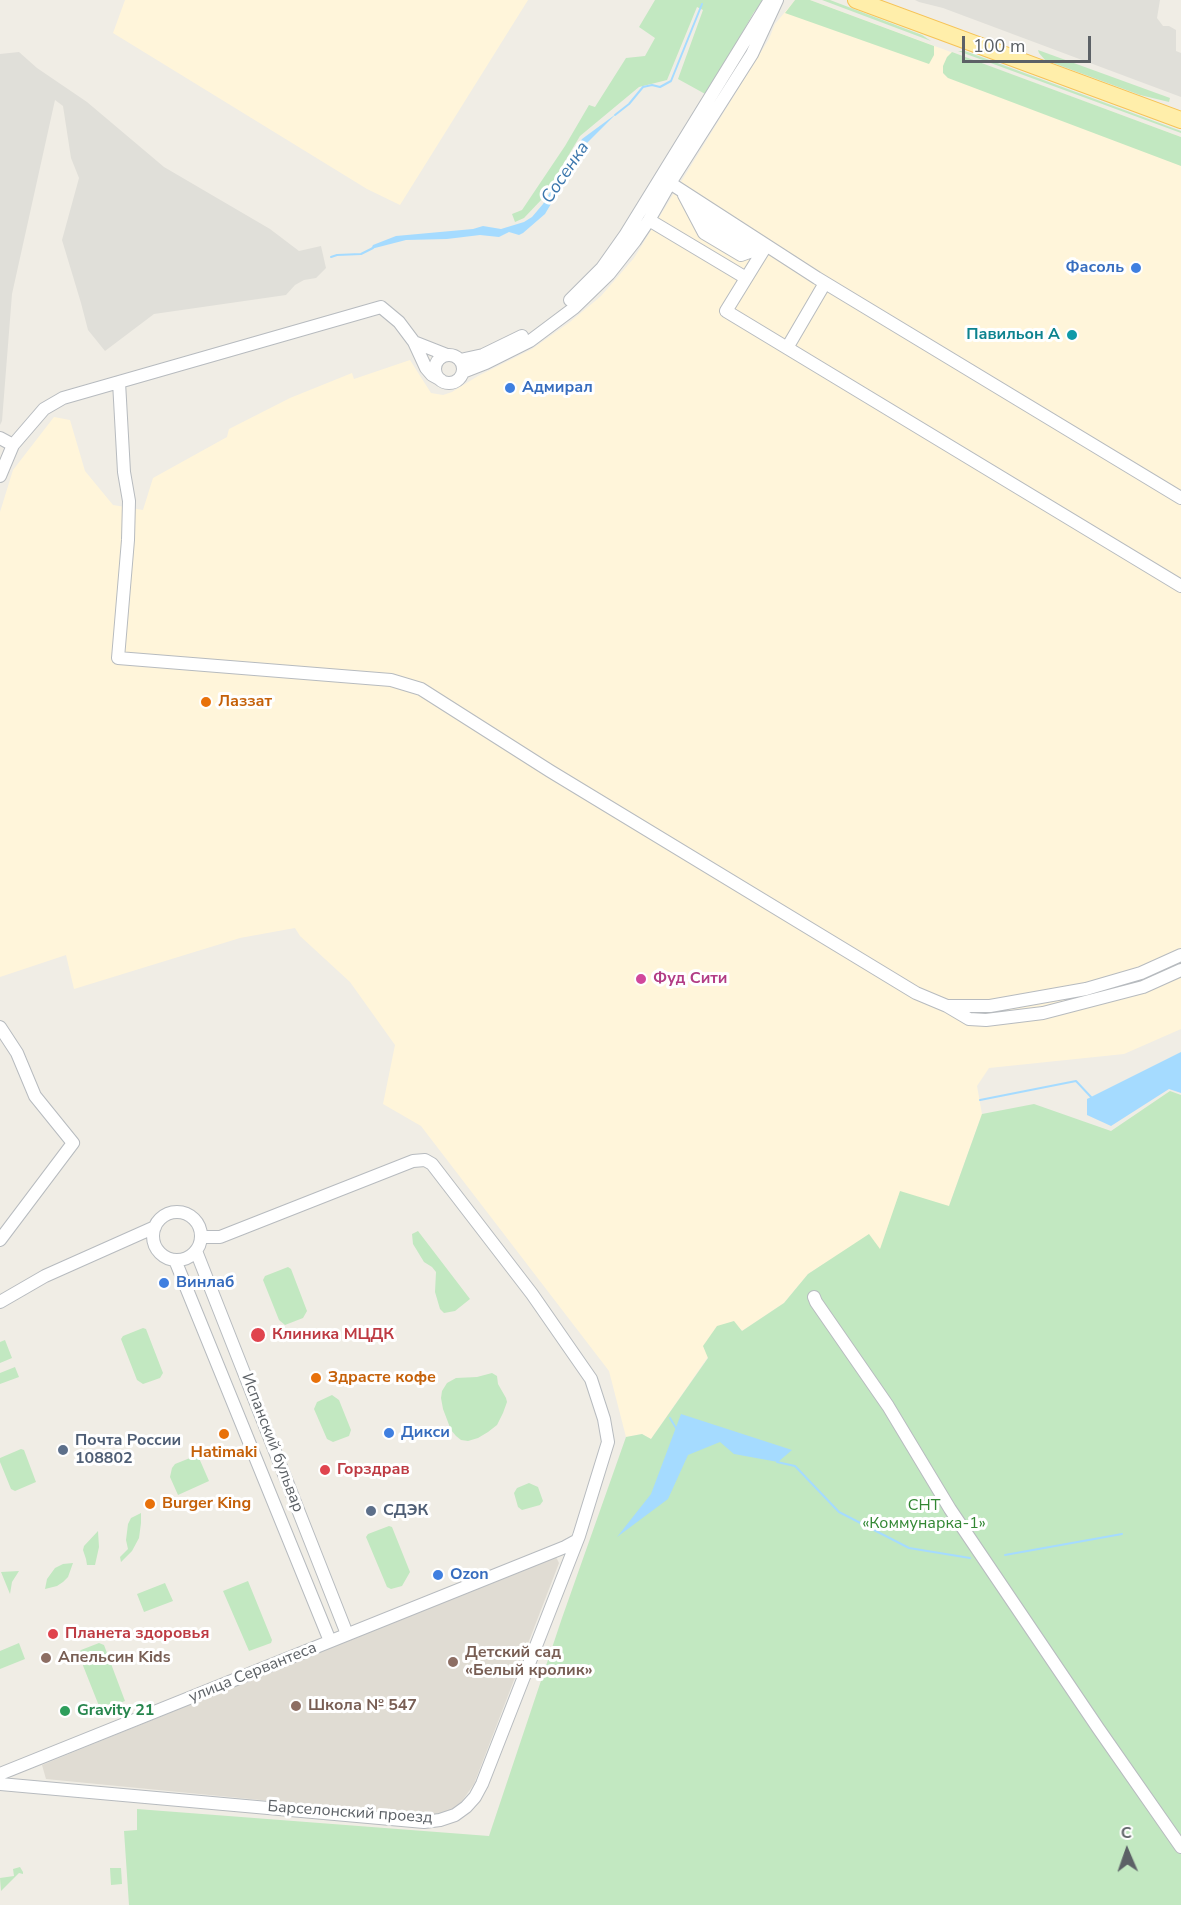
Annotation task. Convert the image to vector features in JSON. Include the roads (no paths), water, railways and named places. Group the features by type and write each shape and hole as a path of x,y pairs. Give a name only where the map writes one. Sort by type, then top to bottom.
{"main road":[{"path":"856,0 1181,120"}],"street":[{"path":"460,360 483,355 525,334 569,302 602,268 626,234 770,0"},
{"path":"463,372 530,341 574,308 609,274 649,220 752,54 777,0"},
{"path":"670,183 766,246 1181,498"},
{"path":"683,192 704,233 741,255 766,246"},
{"path":"649,220 676,236 693,252 730,274 746,278"},
{"path":"766,246 726,311 1181,586"},
{"path":"787,348 825,282"},
{"path":"0,476 13,445 44,409 63,398 381,307 399,322 414,342 426,368 432,375 446,383 459,380 463,372 463,364 460,360 414,342"},
{"path":"441,380 436,374 436,366 440,359 447,355"},
{"path":"120,382 124,472 129,501 118,658 391,680 422,689 550,771 916,993 947,1006 969,1019 986,1020 1043,1013 1143,987 1181,970"},
{"path":"0,438 13,445"},
{"path":"947,1006 990,1005 1086,989 1141,973 1181,956"},
{"path":"0,1027 16,1053 35,1096 73,1143 0,1240"},
{"name":"Барселонский проезд","path":"0,1784 424,1822 455,1815 475,1797 482,1785 576,1540 608,1442 604,1419 591,1379 532,1294 432,1164 425,1160 412,1161 220,1237 201,1237"},
{"path":"174,1212 190,1216 196,1221 201,1237 196,1251 183,1260 175,1260 162,1255 157,1249 153,1235 159,1220 174,1212"},
{"path":"0,1302 45,1276 155,1227"},
{"name":"Испанский бульвар","path":"196,1251 347,1635"},
{"name":"Испанский бульвар","path":"175,1260 330,1641"},
{"path":"814,1297 888,1406 950,1509 1181,1846"},
{"name":"улица Сервантеса","path":"0,1774 555,1551 576,1540"},
{"path":"555,1551 563,1554 566,1565"},
{"path":"34,1761 30,1772 35,1782 41,1786"}],"water":[{"path":"616,114 587,143 545,214 523,233 519,235 509,232 499,237 480,235 406,240 371,249 373,245 396,236 473,229 483,226 501,229 524,222 532,217 543,204 582,139"},
{"path":"1181,1052 1181,1093 1169,1089 1111,1126 1087,1115 1087,1099"},
{"path":"681,1414 792,1450 778,1462 734,1454 720,1442 688,1455 668,1499 617,1537 651,1494"}],"waterway":[{"name":"Сосенка","path":"615,115 629,104 643,87 652,85 660,87 671,81 702,4"},
{"name":"Сосенка","path":"331,257 361,254 373,248"},
{"path":"980,1100 1076,1081 1091,1097"},
{"path":"670,1418 676,1428"},
{"path":"777,1462 795,1466 839,1512 909,1548 970,1558"},
{"path":"1005,1555 1122,1534"}],"place":[{"name":"Фасоль","path":"1136,268"},
{"name":"Павильон А","path":"1072,335"},
{"name":"Адмирал","path":"510,388"},
{"name":"Лаззат","path":"206,702"},
{"name":"Фуд Сити","path":"641,979"},
{"name":"Винлаб","path":"164,1283"},
{"name":"Клиника МЦДК","path":"258,1335"},
{"name":"Здрасте кофе","path":"316,1378"},
{"name":"Дикси","path":"389,1433"},
{"name":"Hatimaki","path":"224,1434"},
{"name":"Почта России 108802","path":"63,1450"},
{"name":"Горздрав","path":"325,1470"},
{"name":"Burger King","path":"150,1504"},
{"name":"СДЭК","path":"371,1511"},
{"name":"Ozon","path":"438,1575"},
{"name":"Планета здоровья","path":"53,1634"},
{"name":"Апельсин Kids","path":"46,1658"},
{"name":"Детский сад «Белый кролик»","path":"453,1662"},
{"name":"Школа № 547","path":"296,1706"},
{"name":"Gravity 21","path":"65,1711"}],"park label":[{"name":"СНТ «Коммунарка-1»","path":"924,1515"}]}
